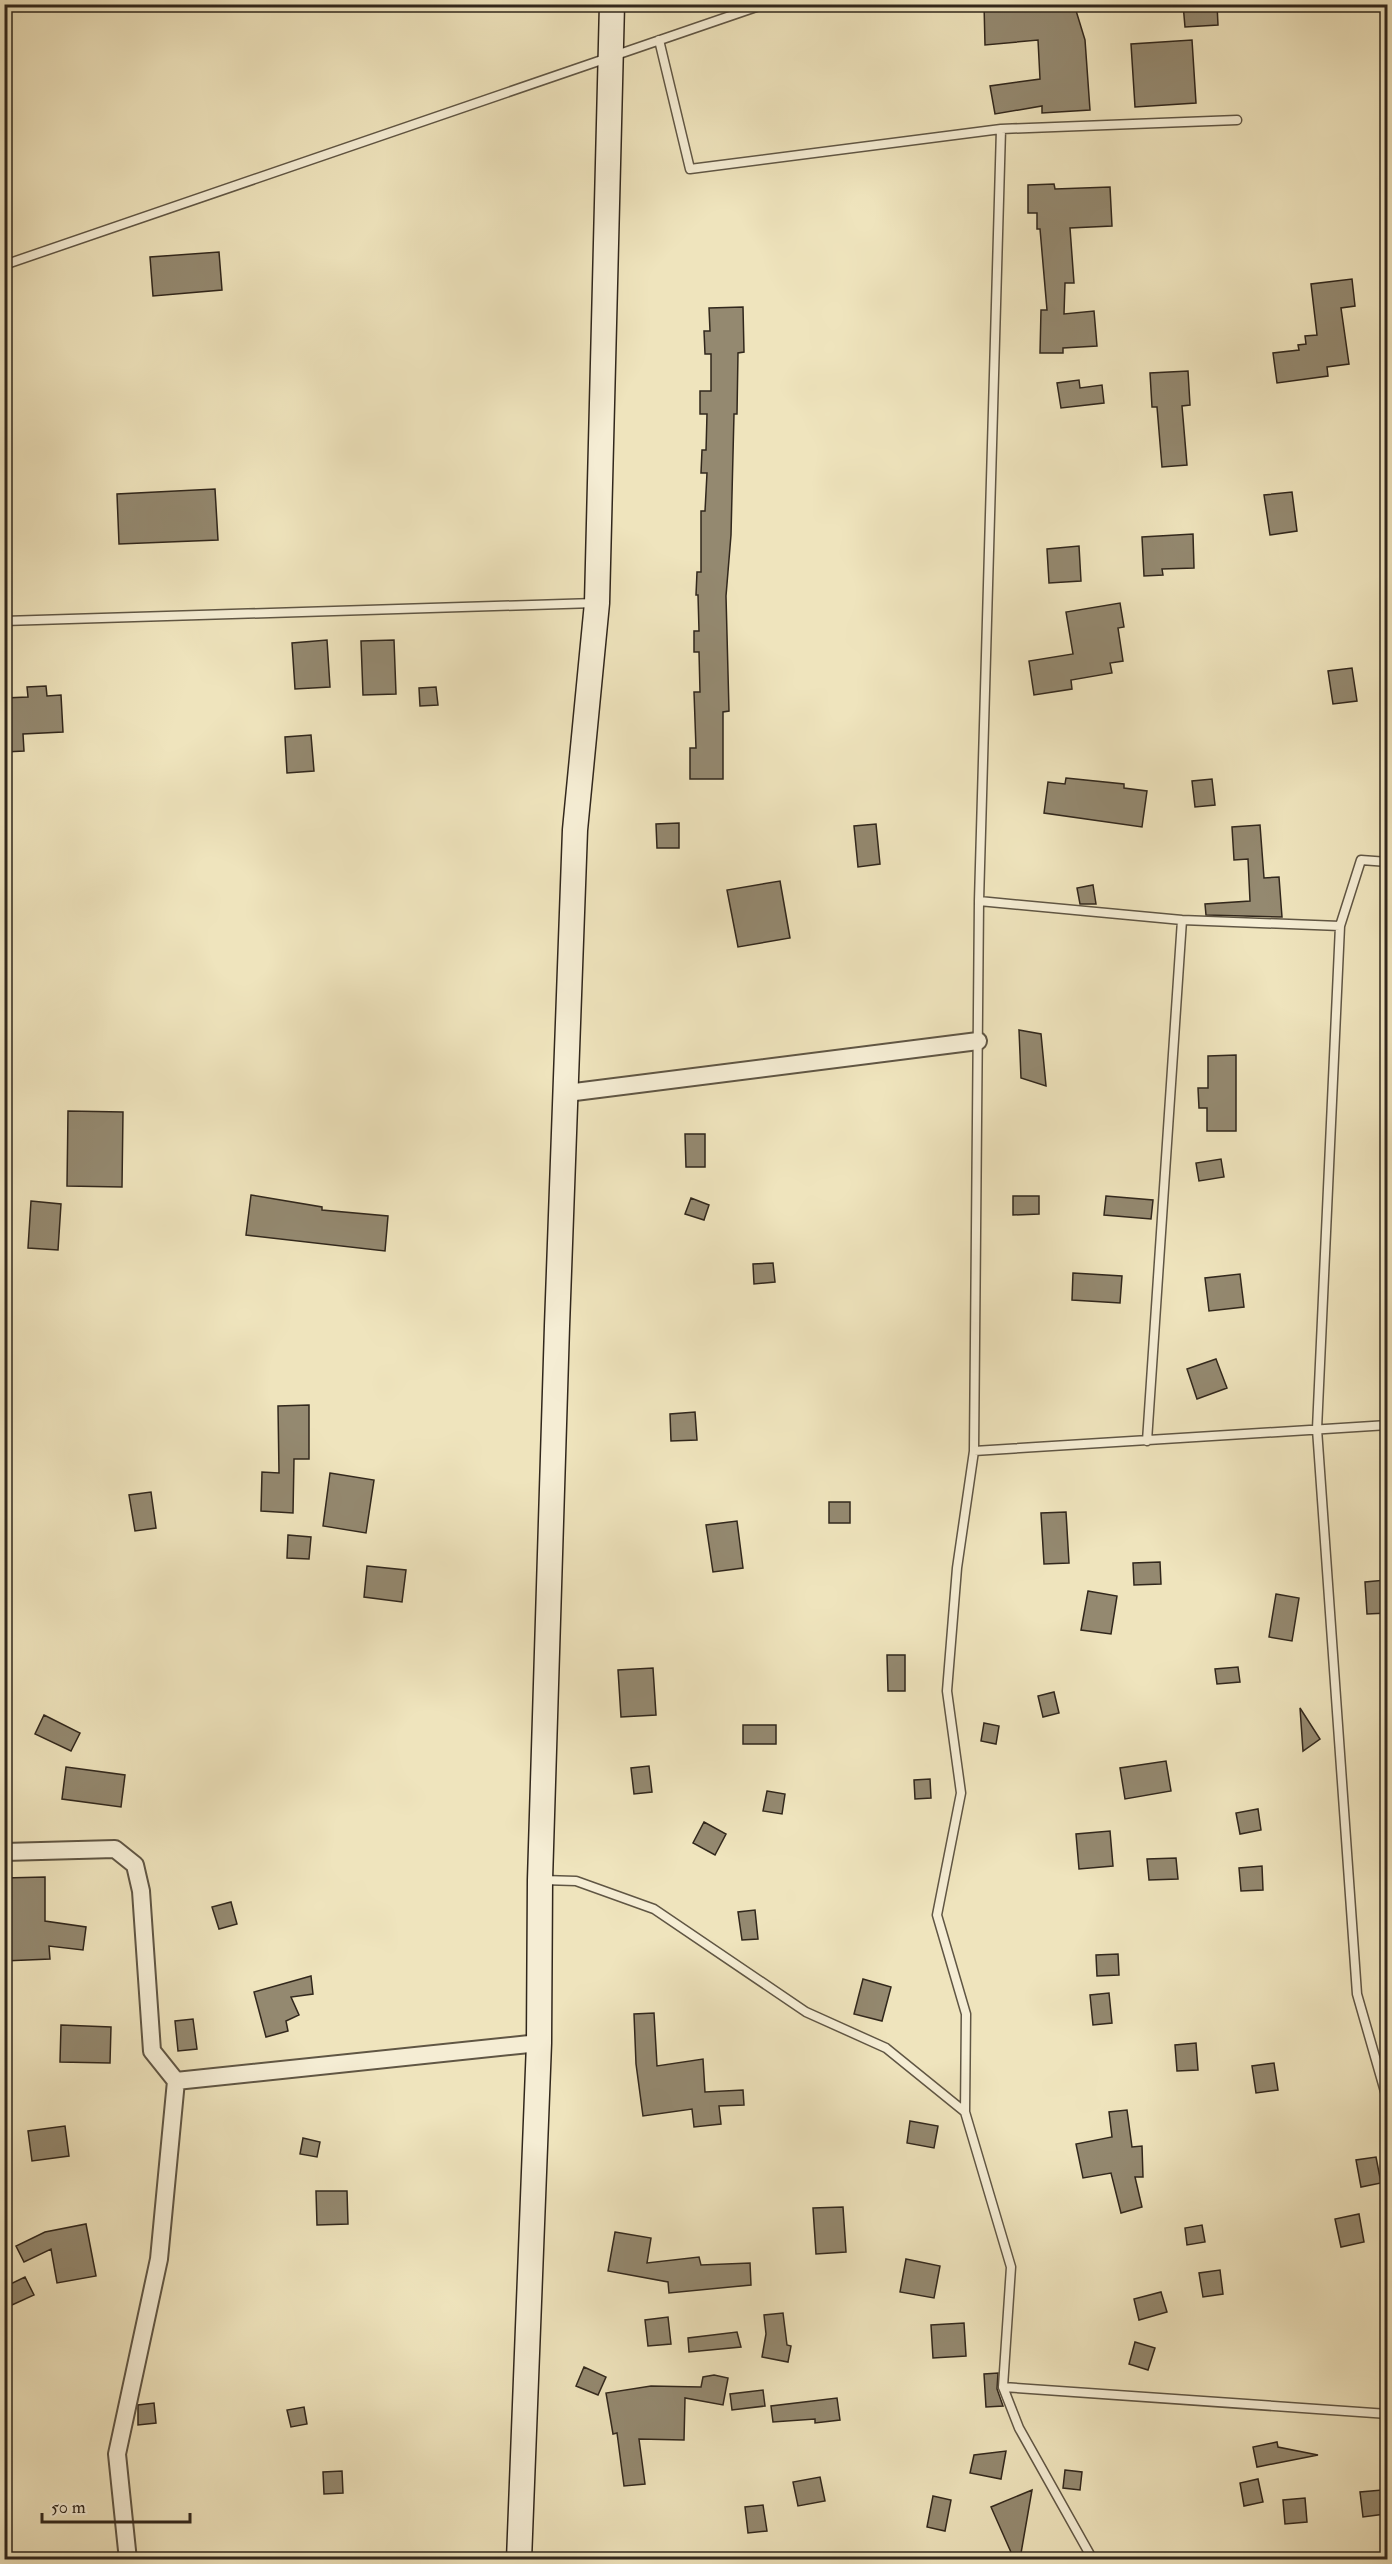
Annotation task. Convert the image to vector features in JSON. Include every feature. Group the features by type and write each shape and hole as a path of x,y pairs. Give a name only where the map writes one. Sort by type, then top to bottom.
{"main road":[{"path":"519,2559 539,2043 540,1880 575,830 597,603 612,4"}],"street":[{"path":"567,1093 978,1041"},
{"path":"4,1852 115,1848 135,1865 141,1891 152,2051 176,2081 159,2259 117,2454 128,2559"},
{"path":"176,2081 539,2043"}],"lane":[{"path":"4,265 765,4"},
{"path":"659,40 690,170 1001,129 1237,120"},
{"path":"1001,129 980,901 974,1452 957,1568 947,1691 962,1793 937,1915 966,2014 964,2112 1011,2267 1003,2387 1018,2428 1093,2559"},
{"path":"4,621 597,603"},
{"path":"1388,862 1361,860 1340,926 1317,1429 1357,1994 1388,2102"},
{"path":"980,901 1182,920 1340,926"},
{"path":"1147,1442 1182,920"},
{"path":"974,1452 1388,1425"},
{"path":"540,1880 576,1881 654,1909 806,2012 886,2048 964,2112"},
{"path":"1003,2387 1388,2414"}],"building":[{"path":"984,4 1074,4 1085,40 1090,110 1042,113 1042,106 995,114 990,86 1040,79 1038,40 985,45"},
{"path":"1183,4 1217,4 1218,25 1185,27"},
{"path":"1192,40 1196,103 1135,107 1131,44"},
{"path":"1054,184 1055,189 1110,187 1112,226 1070,228 1074,283 1065,283 1064,314 1094,311 1097,346 1063,348 1063,353 1040,353 1041,310 1047,310 1040,229 1037,229 1037,213 1028,213 1028,185"},
{"path":"219,252 222,290 153,296 150,257"},
{"path":"1352,279 1355,306 1341,308 1349,364 1327,367 1328,376 1277,383 1273,353 1299,350 1298,345 1306,344 1305,336 1317,335 1311,284"},
{"path":"743,307 744,352 738,353 737,414 734,414 731,535 726,596 729,711 723,712 723,779 690,779 690,748 696,748 694,692 700,692 699,652 694,652 694,631 699,631 697,572 701,572 701,511 705,511 707,473 701,473 702,450 706,450 707,414 700,414 700,391 711,391 711,354 705,354 704,331 710,331 709,308"},
{"path":"1188,371 1190,405 1182,406 1187,465 1162,467 1157,407 1152,407 1150,373"},
{"path":"1079,380 1080,388 1102,385 1104,403 1061,408 1057,383"},
{"path":"215,489 218,540 119,544 117,494"},
{"path":"1292,492 1297,531 1270,535 1264,495"},
{"path":"1193,534 1194,568 1162,569 1163,575 1144,576 1142,537"},
{"path":"1079,546 1081,581 1049,583 1047,549"},
{"path":"1120,603 1124,627 1118,628 1123,661 1110,663 1112,673 1071,680 1072,689 1034,695 1029,661 1073,654 1066,612"},
{"path":"327,640 330,687 295,689 292,643"},
{"path":"394,640 396,694 363,695 361,641"},
{"path":"1352,668 1357,701 1333,704 1328,671"},
{"path":"46,686 47,696 61,695 63,732 23,734 24,751 5,752 4,698 28,697 27,687"},
{"path":"436,687 438,705 420,706 419,688"},
{"path":"311,735 314,771 287,773 285,737"},
{"path":"1066,778 1124,784 1124,788 1147,791 1142,827 1044,813 1048,782 1065,784"},
{"path":"1212,779 1215,805 1195,807 1192,781"},
{"path":"679,823 679,848 657,848 656,824"},
{"path":"876,824 880,864 858,867 854,826"},
{"path":"1260,825 1264,878 1279,877 1282,917 1206,915 1205,904 1250,901 1248,859 1234,860 1232,827"},
{"path":"780,881 790,938 738,947 727,890"},
{"path":"1093,885 1096,904 1080,904 1077,888"},
{"path":"1019,1030 1041,1034 1046,1086 1021,1078"},
{"path":"1236,1055 1236,1131 1207,1131 1207,1108 1199,1108 1198,1088 1208,1088 1208,1056"},
{"path":"68,1111 123,1112 122,1187 67,1186"},
{"path":"685,1134 705,1134 705,1167 686,1167"},
{"path":"1221,1159 1224,1177 1199,1181 1196,1163"},
{"path":"251,1195 322,1207 322,1210 388,1216 385,1251 246,1235"},
{"path":"1013,1196 1039,1196 1039,1214 1013,1215"},
{"path":"1106,1196 1153,1200 1151,1219 1104,1215"},
{"path":"691,1198 709,1205 704,1220 685,1214"},
{"path":"31,1201 61,1204 58,1250 28,1248"},
{"path":"773,1263 775,1282 754,1284 753,1264"},
{"path":"1073,1273 1122,1276 1120,1303 1072,1300"},
{"path":"1240,1274 1244,1307 1209,1311 1205,1278"},
{"path":"1216,1359 1227,1388 1197,1399 1187,1369"},
{"path":"309,1405 309,1459 294,1459 293,1513 261,1511 262,1472 279,1473 278,1406"},
{"path":"695,1412 697,1440 671,1441 670,1414"},
{"path":"330,1473 374,1480 366,1533 323,1526"},
{"path":"151,1492 156,1528 135,1531 129,1495"},
{"path":"829,1502 850,1502 850,1523 829,1523"},
{"path":"1066,1512 1069,1563 1044,1564 1041,1513"},
{"path":"737,1521 743,1568 713,1572 706,1525"},
{"path":"288,1535 311,1537 309,1559 287,1558"},
{"path":"1160,1562 1161,1584 1134,1585 1133,1563"},
{"path":"367,1566 406,1570 402,1602 364,1597"},
{"path":"1386,1580 1388,1613 1367,1614 1365,1582"},
{"path":"1088,1591 1117,1596 1111,1634 1081,1630"},
{"path":"1276,1594 1299,1598 1292,1641 1269,1637"},
{"path":"887,1655 905,1655 905,1691 888,1691"},
{"path":"1238,1667 1240,1682 1217,1684 1215,1669"},
{"path":"653,1668 656,1715 621,1717 618,1670"},
{"path":"1054,1692 1059,1713 1043,1717 1038,1696"},
{"path":"1300,1708 1320,1739 1303,1751"},
{"path":"44,1715 80,1733 71,1751 35,1734"},
{"path":"984,1723 999,1726 996,1744 981,1741"},
{"path":"743,1725 776,1725 776,1744 743,1744"},
{"path":"1166,1761 1171,1791 1125,1799 1120,1768"},
{"path":"649,1766 652,1792 634,1794 631,1768"},
{"path":"66,1767 125,1775 121,1807 62,1799"},
{"path":"930,1779 931,1798 915,1799 914,1780"},
{"path":"767,1791 785,1794 782,1814 763,1811"},
{"path":"1258,1809 1261,1830 1240,1834 1236,1813"},
{"path":"704,1822 726,1834 715,1855 693,1843"},
{"path":"1110,1831 1113,1866 1079,1869 1076,1834"},
{"path":"1176,1858 1178,1879 1149,1880 1147,1859"},
{"path":"1262,1866 1263,1890 1241,1891 1239,1868"},
{"path":"45,1877 45,1921 86,1927 83,1950 49,1946 50,1959 4,1961 4,1878"},
{"path":"231,1902 237,1924 219,1929 212,1907"},
{"path":"755,1910 758,1939 742,1940 738,1912"},
{"path":"1118,1954 1119,1975 1097,1976 1096,1955"},
{"path":"311,1976 313,1994 291,1997 299,2015 286,2021 288,2031 266,2037 254,1992"},
{"path":"863,1979 891,1987 882,2021 854,2014"},
{"path":"1109,1993 1112,2023 1093,2025 1090,1995"},
{"path":"654,2013 657,2066 703,2059 705,2092 743,2090 744,2105 719,2106 721,2124 694,2127 692,2109 643,2116 636,2064 634,2014"},
{"path":"193,2019 197,2049 178,2051 175,2021"},
{"path":"61,2025 111,2027 110,2063 60,2062"},
{"path":"1196,2043 1198,2070 1177,2071 1175,2045"},
{"path":"1274,2063 1278,2090 1256,2093 1252,2066"},
{"path":"1127,2110 1132,2147 1142,2146 1143,2177 1135,2177 1142,2207 1121,2213 1111,2173 1083,2178 1076,2144 1112,2137 1109,2112"},
{"path":"910,2121 938,2126 934,2148 907,2143"},
{"path":"65,2126 69,2156 32,2161 28,2131"},
{"path":"303,2138 320,2142 317,2157 300,2154"},
{"path":"1376,2157 1381,2183 1361,2187 1356,2160"},
{"path":"316,2191 347,2191 348,2224 317,2225"},
{"path":"843,2207 846,2252 816,2254 813,2208"},
{"path":"1359,2214 1364,2242 1341,2247 1335,2219"},
{"path":"86,2224 96,2276 57,2283 51,2249 24,2262 16,2246 45,2232"},
{"path":"1202,2225 1205,2242 1187,2245 1185,2228"},
{"path":"615,2232 651,2238 647,2263 699,2257 701,2265 750,2263 751,2285 669,2293 668,2282 608,2271"},
{"path":"906,2259 940,2266 934,2298 900,2292"},
{"path":"1220,2270 1223,2294 1203,2297 1199,2273"},
{"path":"25,2277 34,2295 12,2305 4,2287"},
{"path":"1161,2292 1167,2312 1139,2320 1134,2299"},
{"path":"783,2313 787,2345 791,2346 788,2362 762,2357 766,2334 764,2315"},
{"path":"668,2317 671,2344 648,2346 645,2320"},
{"path":"964,2323 966,2356 933,2358 931,2325"},
{"path":"737,2332 741,2347 689,2352 688,2338"},
{"path":"1135,2342 1155,2348 1148,2370 1129,2364"},
{"path":"584,2367 606,2377 598,2395 576,2386"},
{"path":"998,2373 997,2389 1003,2406 986,2407 984,2374"},
{"path":"714,2375 728,2378 723,2405 685,2398 684,2440 639,2439 645,2484 624,2486 617,2433 613,2434 606,2393 651,2386 701,2387 703,2377"},
{"path":"763,2390 765,2406 732,2410 730,2394"},
{"path":"837,2398 840,2420 815,2423 815,2419 773,2422 771,2406"},
{"path":"154,2403 156,2423 138,2425 138,2405"},
{"path":"304,2407 307,2424 291,2427 287,2410"},
{"path":"1277,2442 1278,2447 1318,2455 1257,2467 1253,2447"},
{"path":"1006,2451 1001,2479 970,2473 974,2455"},
{"path":"1065,2470 1082,2472 1080,2490 1063,2488"},
{"path":"342,2471 343,2493 324,2494 323,2472"},
{"path":"820,2477 825,2501 798,2506 793,2482"},
{"path":"1258,2479 1263,2502 1244,2506 1240,2483"},
{"path":"1032,2490 1020,2559 1014,2559 991,2507"},
{"path":"1382,2490 1385,2514 1363,2517 1360,2492"},
{"path":"933,2496 951,2500 945,2531 927,2527"},
{"path":"1305,2498 1307,2522 1285,2524 1283,2500"},
{"path":"763,2505 767,2531 748,2533 745,2507"}]}
